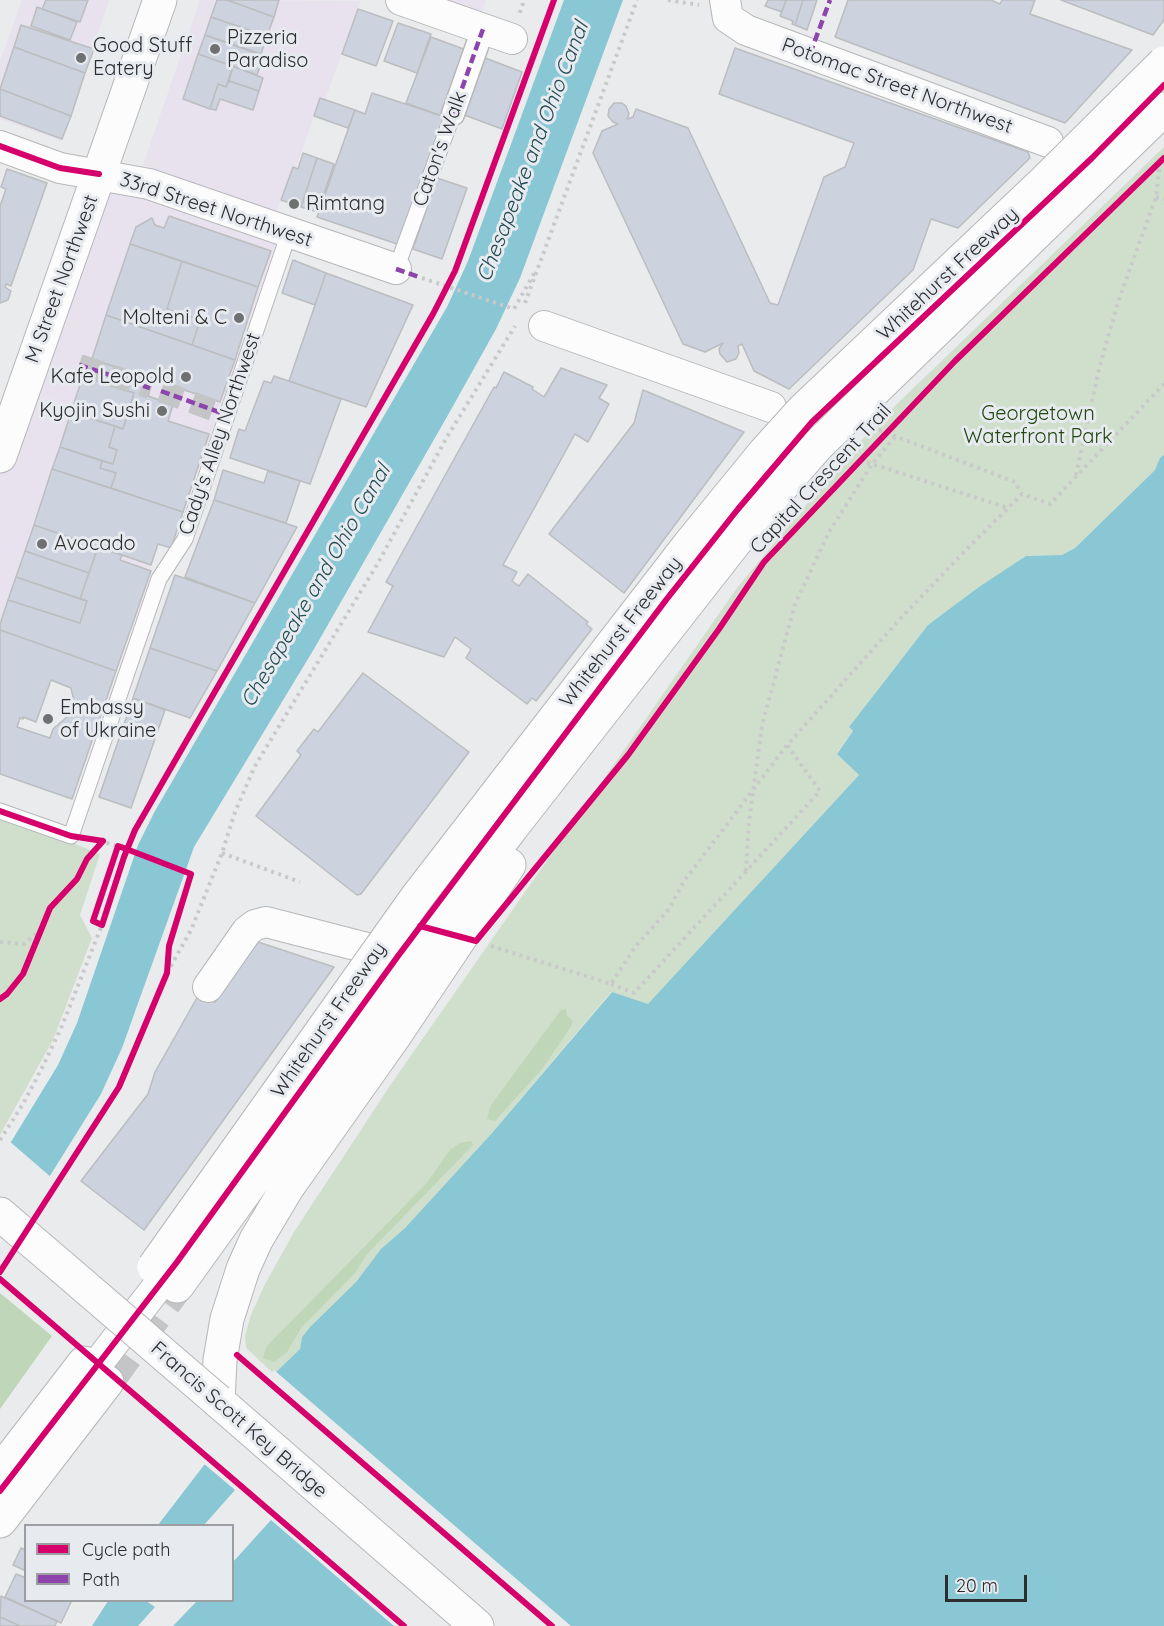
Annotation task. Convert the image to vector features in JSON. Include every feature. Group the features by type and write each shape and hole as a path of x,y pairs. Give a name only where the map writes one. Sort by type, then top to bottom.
{"main road":[{"name":"M Street Northwest","path":"0,456 160,0"},
{"name":"Whitehurst Freeway","path":"1164,63 1061,167 802,411 750,470 674,564 417,897 166,1276 367,1022 512,827 750,523 817,446 1164,109"},
{"path":"218,1401 222,1342 234,1293 247,1259 271,1214 406,1019 669,629"},
{"name":"Francis Scott Key Bridge","path":"0,1214 477,1626"},
{"path":"0,1472 95,1373 0,1521"}],"street":[{"path":"401,0 512,39"},
{"name":"Potomac Street Northwest","path":"713,3 725,8 728,18 746,30 1047,142"},
{"name":"Caton's Walk","path":"453,114 483,29"},
{"path":"0,1491 177,1262 398,956 692,566 812,422 1092,158 1164,85"},
{"name":"33rd Street Northwest","path":"0,146 60,168 149,184 407,273"},
{"path":"529,317 771,407"},
{"path":"207,987 247,931 255,925 266,922 398,956"}],"lane":[{"name":"Caton's Walk","path":"407,273 453,114"},
{"name":"Cady's Alley Northwest","path":"0,811 71,836 159,579 185,539 289,233"}],"path":[{"path":"163,983 191,930 222,853 235,812 255,766 378,563 447,437 529,317 541,263 637,0"},
{"path":"668,0 713,3"},
{"path":"1152,170 1163,161"},
{"path":"1075,475 1099,369 1118,302 1156,197 1163,161"},
{"path":"1156,197 1164,199"},
{"path":"407,273 514,309 528,281 541,263"},
{"path":"882,431 1014,482 1023,494 1050,504 1075,475 1164,384"},
{"path":"746,871 749,822 762,725 795,604 829,532 872,464 895,437"},
{"path":"860,460 1008,508"},
{"path":"611,984 635,947 669,909 684,881 787,745 908,610 1023,494"},
{"path":"485,944 634,993 820,791 787,745"},
{"path":"0,999 23,974 39,930 50,908 77,879 87,859 103,842 118,846"},
{"path":"222,853 300,882"},
{"path":"0,1140 23,1104 62,1026 102,925"},
{"path":"0,942 24,944 31,940 39,930"},
{"path":"167,972 168,955"}],"shaded area":[{"path":"22,0 109,0 61,141 0,119 0,61"},
{"path":"200,0 361,1 325,100 320,99 296,168 292,167 276,213 143,165"},
{"path":"431,0 486,0 479,18"},
{"path":"99,174 280,230 233,373 171,548 158,544 151,571 116,671 0,630 0,456"}],"green space":[{"name":"Georgetown Waterfront Park","path":"1164,147 1164,455 1155,470 1075,548 1062,555 1026,556 928,625 849,727 853,731 837,753 859,775 648,1005 611,992 492,1133 405,1228 381,1250 356,1282 310,1327 302,1337 300,1349 274,1374 246,1348 245,1336 251,1315 264,1286 294,1232 389,1087 737,588 849,453"},
{"path":"0,814 100,854 80,915 92,938 53,1040 0,1135"},
{"path":"566,1009 567,1016 573,1021 542,1069 495,1121 487,1119 491,1105 561,1010"},
{"path":"471,1141 473,1145 367,1254 355,1273 301,1328 287,1352 274,1362 263,1358 267,1346 426,1184 450,1150 460,1143"},
{"path":"0,1293 52,1336 0,1409"}],"water":[{"name":"Chesapeake and Ohio Canal","path":"564,0 623,0 520,278 496,329 314,649 194,847 122,1048 101,1094 0,1256 0,1160 58,1065 77,1023 138,845 155,811 447,307 468,261"},
{"path":"1164,455 1164,1626 92,1626 107,1602 234,1602 234,1524 159,1524 274,1374 300,1349 302,1337 310,1327 356,1282 381,1249 405,1228 492,1133 612,992 648,1004 859,775 837,754 853,731 849,727 928,625 1026,556 1062,555 1075,548 1155,470 1160,458"}],"pier":[{"path":"8,1140 52,1178 0,1259 0,1154"},
{"path":"274,1370 571,1626 394,1626 271,1520 234,1561 234,1524 205,1524 235,1490 203,1463"},
{"path":"148,1602 196,1602 173,1626 138,1626 155,1607"}],"building":[{"path":"46,0 88,0 80,22 42,9"},
{"path":"217,0 227,0 274,17 267,36 211,17"},
{"path":"227,0 279,0 274,17"},
{"path":"768,0 786,0 782,12 765,6"},
{"path":"786,0 803,0 795,25 792,24 793,21 780,16"},
{"path":"803,0 817,0 807,30 795,25"},
{"path":"848,0 991,0 1000,4 1002,0 1035,0 1030,14 1132,50 1065,123 835,37"},
{"path":"1061,0 1164,0 1164,20 1153,35"},
{"path":"37,7 77,22 70,40 31,26"},
{"path":"358,9 393,21 376,66 342,54"},
{"path":"211,17 267,36 261,54 205,35"},
{"path":"398,23 431,34 417,73 384,61"},
{"path":"21,25 94,49 85,73 14,47"},
{"path":"205,35 264,56 257,75 198,54"},
{"path":"431,37 469,51 445,117 406,103"},
{"path":"14,47 85,73 71,116 0,89"},
{"path":"735,48 1028,152 1030,158 958,228 931,219 913,270 789,389 754,371 742,344 738,346 739,353 736,359 727,362 720,354 719,349 723,343 705,352 683,344 593,153 602,131 618,124 608,116 609,109 614,103 622,103 626,106 629,114 627,119 633,117 636,109 688,128 770,303 778,305 824,177 845,167 854,143 719,94"},
{"path":"198,54 233,66 226,87 218,84 210,109 183,99"},
{"path":"480,56 522,72 502,129 459,113"},
{"path":"233,66 263,78 259,91 229,81"},
{"path":"229,81 259,91 253,110 220,99 216,110 210,109 218,84 226,87"},
{"path":"0,89 71,116 62,139 0,116"},
{"path":"372,93 445,117 400,245 317,217 355,110 365,114"},
{"path":"320,98 355,110 348,128 314,116"},
{"path":"303,153 317,158 301,207 281,200 293,167 298,169"},
{"path":"317,158 334,164 318,212 301,207"},
{"path":"7,169 47,183 11,286 6,284 5,287 11,291 8,300 0,303 0,206 6,189 1,187"},
{"path":"437,178 467,188 442,259 413,249"},
{"path":"169,216 271,251 258,287 130,244 136,227 152,218 155,225 164,228"},
{"path":"130,244 182,261 167,309 200,320 192,345 106,315"},
{"path":"293,260 326,273 315,305 282,293"},
{"path":"182,261 258,287 235,360 192,345 200,320 167,309"},
{"path":"326,273 413,305 366,407 289,381"},
{"path":"106,315 235,360 220,402 92,359"},
{"path":"92,359 153,380 148,396 173,405 168,421 209,434 183,512 111,488 116,473 100,468 102,461 113,464 117,450 109,447 115,426 123,429 134,393 83,376 86,376"},
{"path":"561,368 607,385 599,398 609,404 588,442 575,434 503,565 517,572 512,581 519,586 528,574 588,622 586,624 592,629 536,701 532,698 527,704 466,658 471,649 455,637 444,657 368,632 393,586 386,582 504,372 533,387 532,389 544,397"},
{"path":"83,376 134,393 123,429 71,412"},
{"path":"274,376 341,399 310,484 230,458 239,429 245,431 264,381 271,383"},
{"path":"643,390 744,432 624,593 549,534 634,423"},
{"path":"71,412 115,426 109,447 117,450 113,464 60,447"},
{"path":"60,447 102,461 100,468 116,473 111,488 52,469"},
{"path":"52,469 183,512 171,548 158,544 151,565 34,525"},
{"path":"223,470 264,483 268,471 300,481 286,523 214,500"},
{"path":"214,500 297,527 255,603 185,577"},
{"path":"34,525 98,547 89,573 25,551"},
{"path":"98,547 122,555 120,560 151,571 116,671 0,630 8,600 80,623 87,601 80,599"},
{"path":"25,551 89,573 80,599 16,577"},
{"path":"175,575 255,603 217,671 150,648"},
{"path":"16,577 87,601 80,623 8,600"},
{"path":"0,630 116,671 72,799 0,774","holes":["51,680 71,688 73,697 68,716 53,729 50,738 17,727 20,718 23,719 23,717 36,722"]},
{"path":"150,648 217,671 190,718 133,698"},
{"path":"363,673 469,752 361,894 357,895 256,816 301,755 297,751 314,729 318,732"},
{"path":"133,698 165,710 131,808 99,797"},
{"path":"255,941 334,967 144,1230 81,1181 148,1094 155,1072 198,996 215,1002"},
{"path":"21,1548 24,1549 24,1570 13,1565"},
{"path":"16,1574 24,1577 24,1602 71,1602 61,1623 5,1597"},
{"path":"1,1596 57,1621 55,1626 20,1626 0,1617"},
{"path":"0,1617 20,1626 0,1626"}],"tunnel":[{"path":"79,365 150,388"},
{"path":"161,391 227,415"},
{"path":"107,1382 177,1286"}],"marked path":[{"path":"810,54 830,0"},
{"path":"453,114 483,29"},
{"path":"396,269 419,277"},
{"path":"79,365 150,388"},
{"path":"161,391 227,415"}],"cycle path":[{"path":"0,1272 119,1087 167,973 169,946 191,874 155,860 121,847 118,846 93,921 102,925 124,857 135,830 433,314 455,271 554,0"},
{"path":"0,1491 177,1262 398,956 666,600 738,509 812,422 1092,158 1164,85"},
{"path":"0,146 60,168 99,174"},
{"name":"Capital Crescent Trail","path":"420,926 476,941 628,755 719,629 764,562 955,361 1164,158"},
{"path":"0,811 71,836 103,841"},
{"path":"0,999 23,974 50,908 77,879 87,859 103,841"},
{"path":"0,1279 404,1626"},
{"path":"237,1355 552,1626"}],"place":[{"name":"Pizzeria Paradiso","path":"215,49"},
{"name":"Good Stuff Eatery","path":"81,58"},
{"name":"Rimtang","path":"294,204"},
{"name":"Molteni & C","path":"239,318"},
{"name":"Kafe Leopold","path":"186,377"},
{"name":"Kyojin Sushi","path":"162,411"},
{"name":"Avocado","path":"42,544"},
{"name":"Embassy of Ukraine","path":"48,719"}]}
